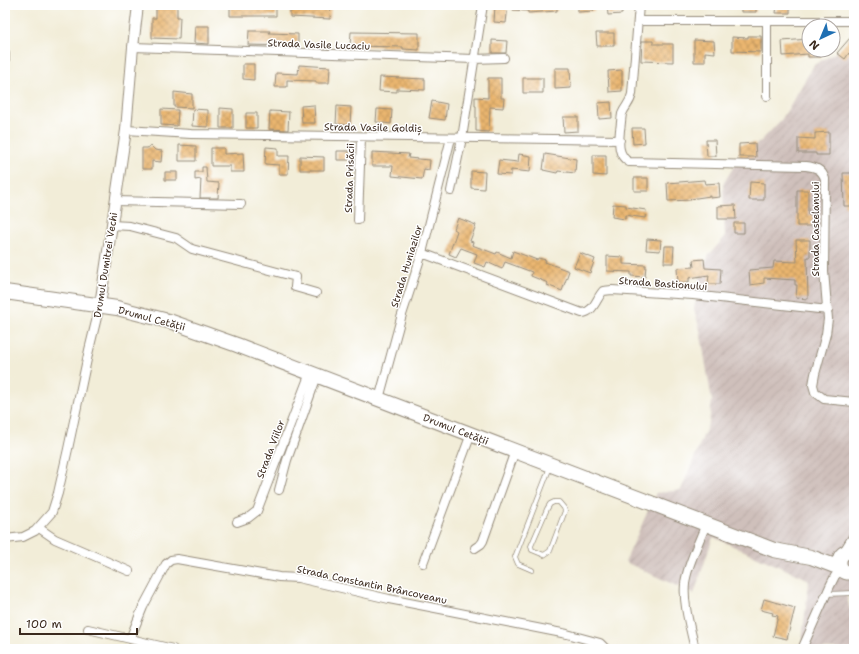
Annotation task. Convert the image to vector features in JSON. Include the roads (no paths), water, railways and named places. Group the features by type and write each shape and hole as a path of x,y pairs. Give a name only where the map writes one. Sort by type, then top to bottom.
{"highway":[{"name":"Drumul Cetății","path":"5,292 118,308 172,322 314,374 774,550 846,562"},
{"name":"Drumul Cetății","path":"811,557 826,563 846,562"}],"street":[{"name":"Drumul Dumitrei Vechi","path":"5,539 23,538 35,532 52,512 58,493 100,305 126,130 138,5"},
{"path":"451,191 462,138 483,5"},
{"path":"620,140 622,115 630,102 632,94 639,5"},
{"path":"638,21 854,21"},
{"path":"767,21 767,96"},
{"name":"Strada Vasile Lucaciu","path":"133,48 474,59 504,58"},
{"path":"5,54 5,67"},
{"name":"Strada Vasile Goldiș","path":"126,130 191,134 620,140"},
{"name":"Strada Prisăcii","path":"358,220 361,137"},
{"name":"Strada Huniazilor","path":"379,399 401,318 422,253 451,138"},
{"name":"Strada Castelanului","path":"620,140 621,154 624,159 629,162 806,166 815,167 821,170 825,179 824,271 828,310 826,334 813,386 815,392 824,399 854,402"},
{"path":"115,201 241,204"},
{"path":"112,225 130,226 176,238 192,249 296,276 295,287 316,293"},
{"name":"Strada Bastionului","path":"422,253 582,313 588,313 594,307 603,291 612,290 693,295 828,310"},
{"path":"279,490 314,374"},
{"name":"Strada Viilor","path":"237,522 248,518 257,511 314,374"},
{"path":"423,563 471,434"},
{"path":"475,548 483,541 515,451"},
{"path":"693,649 694,645 684,584 706,524"},
{"path":"39,528 55,539 129,571"},
{"path":"802,649 835,576 846,562 854,537"},
{"name":"Strada Constantin Brâncoveanu","path":"130,639 143,607 166,564 171,560 177,559 298,578 389,599 566,634 600,643 606,649"},
{"path":"826,563 830,576 830,586"},
{"path":"88,629 173,649"}],"lane":[{"path":"854,346 854,355"},
{"path":"532,570 518,564 515,557 551,465"},
{"path":"560,502 565,511 550,551 548,554 544,555 532,550 532,546 547,509 550,504 560,502"},
{"path":"826,594 854,593"}]}
